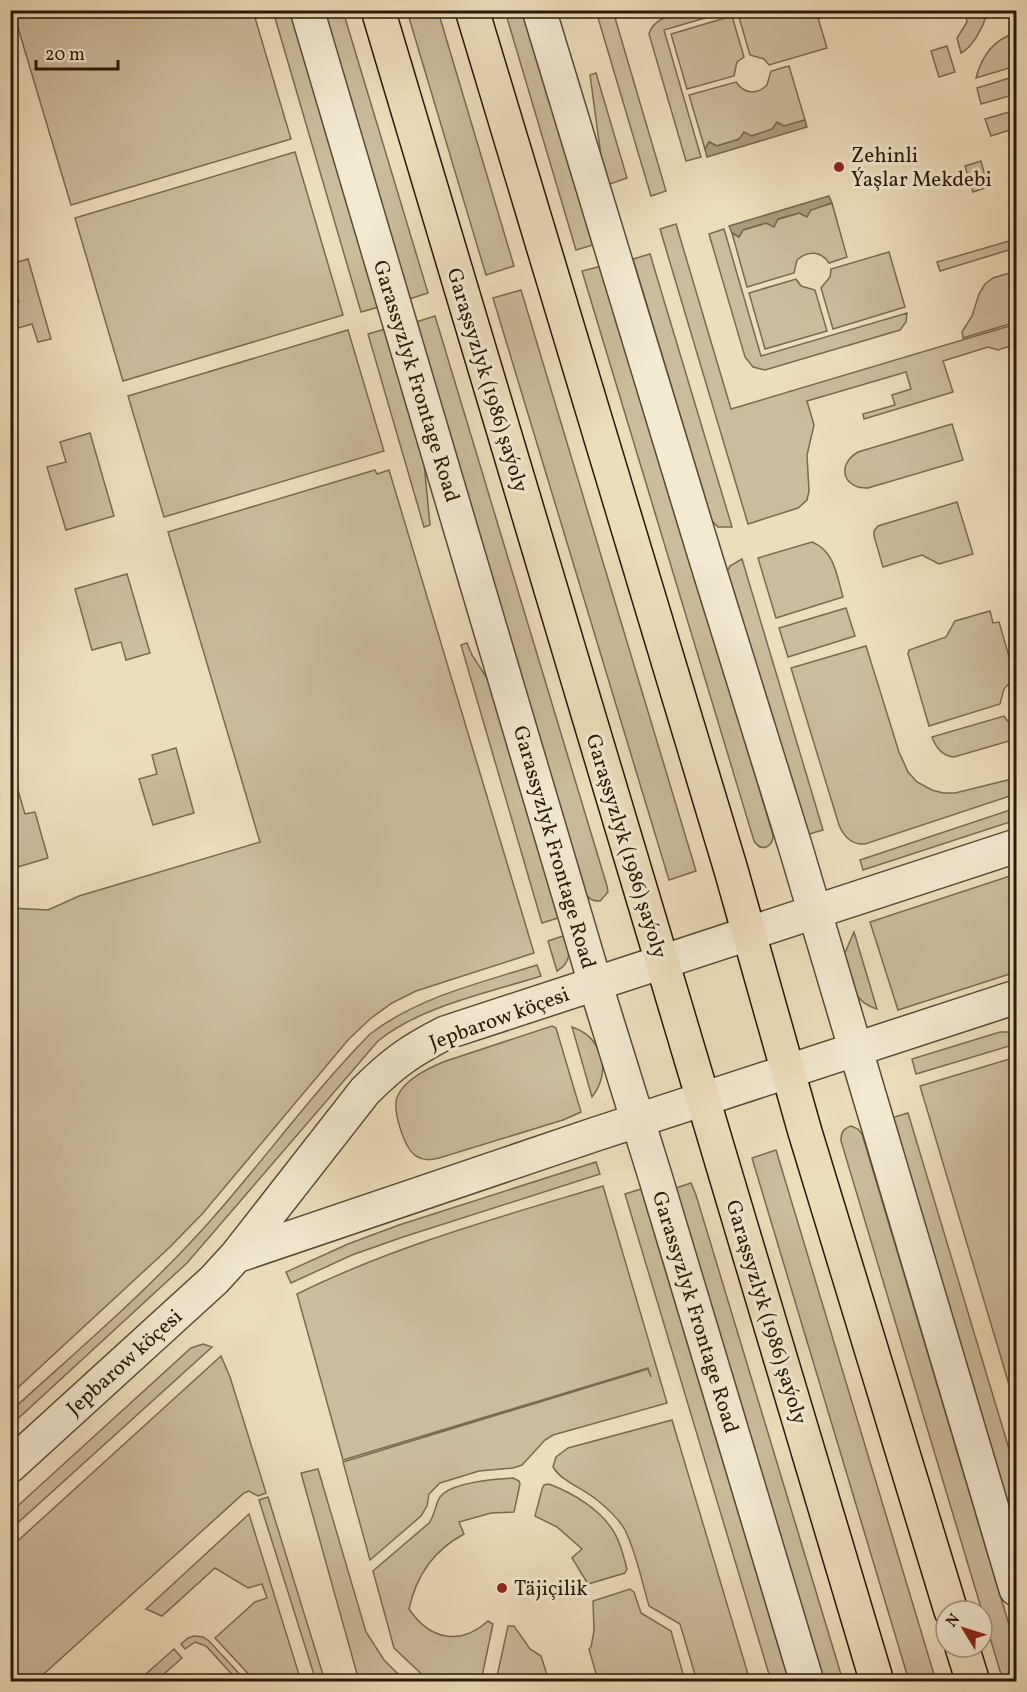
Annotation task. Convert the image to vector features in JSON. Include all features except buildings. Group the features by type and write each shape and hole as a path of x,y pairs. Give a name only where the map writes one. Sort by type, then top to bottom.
{"main road":[{"name":"Garaşsyzlyk (1986) şaýoly","path":"378,10 877,1682"},
{"path":"471,10 947,1599"},
{"path":"966,1659 973,1682"}],"street":[{"name":"Garassyzlyk Frontage Road","path":"307,10 595,983 807,1682"},
{"path":"539,10 816,912 855,1050 1017,1589"},
{"name":"Jepbarow köçesi","path":"10,1466 214,1280 236,1256 365,1091 411,1050 445,1034 595,983 1017,846"},
{"name":"Jepbarow köçesi","path":"236,1256 638,1120 1017,997"}],"shaded area":[{"path":"13,11 253,11 291,139 71,205"},
{"path":"273,11 290,11 379,307 361,312"},
{"path":"322,11 343,11 428,293 406,300"},
{"path":"407,11 438,11 514,266 486,275"},
{"path":"505,11 526,11 596,244 576,250"},
{"path":"596,11 613,11 666,191 651,196"},
{"path":"691,11 729,11 664,30 701,157 686,161 649,34 656,23 661,20"},
{"path":"750,11 816,11 827,48 769,65 764,59 750,55 738,14"},
{"path":"965,11 987,11 987,14 977,36 961,53 957,38 967,22"},
{"path":"732,16 744,57 737,62 734,76 687,89 671,34"},
{"path":"1016,33 1016,66 976,78 985,55 990,49 1001,39"},
{"path":"947,46 955,72 939,77 931,51"},
{"path":"789,66 805,120 717,146 709,142 705,149 689,95 736,82 743,89 755,92 767,85 771,71"},
{"path":"596,73 627,178 607,185 590,75"},
{"path":"1016,76 1016,94 981,104 977,88"},
{"path":"1016,110 1016,128 991,136 985,119"},
{"path":"805,120 807,127 707,157 705,149 709,142 717,146 739,139 744,132 752,136 772,129 777,122 784,126"},
{"path":"295,152 343,315 123,381 75,218"},
{"path":"981,161 988,187 973,192 965,166"},
{"path":"829,196 832,203 811,210 807,217 799,213 778,219 774,227 766,223 743,230 739,237 732,233 729,226"},
{"path":"832,203 847,257 829,263 822,256 810,253 797,260 794,273 747,287 732,233 739,237 743,230"},
{"path":"676,224 731,409 1016,324 1016,344 998,350 988,347 943,361 953,392 864,419 863,414 895,405 892,395 911,389 906,372 807,401 814,425 807,455 809,491 807,500 798,508 748,524 660,229"},
{"path":"724,229 761,356 907,313 906,322 900,330 765,370 753,367 745,357 709,234"},
{"path":"1016,239 1016,247 1012,249 940,271 937,262"},
{"path":"889,252 905,307 833,329 821,288 830,277 831,269"},
{"path":"650,254 732,527 718,527 712,521 633,259"},
{"path":"28,259 51,339 38,342 32,324 11,330 11,305 19,302 11,264"},
{"path":"602,266 773,835 771,843 766,847 760,847 754,841 582,271"},
{"path":"1016,271 1016,322 963,338 962,332 972,316 985,284 993,278"},
{"path":"796,279 801,286 815,290 827,331 765,349 749,293"},
{"path":"521,290 696,871 669,880 493,298"},
{"path":"435,316 607,886 608,892 600,901 591,899 585,893 413,323"},
{"path":"385,329 424,463 430,525 424,527 368,334"},
{"path":"348,330 384,451 164,517 128,396"},
{"path":"952,424 963,460 868,488 853,485 845,475 847,463 858,452"},
{"path":"90,433 114,516 66,530 47,467 66,462 60,442"},
{"path":"375,470 377,474 389,470 534,953 416,991 392,1003 370,1019 348,1040 203,1213 170,1247 11,1394 11,908 48,910 79,896 260,842 168,532"},
{"path":"957,502 973,554 939,564 922,555 883,567 874,536 874,531 878,526"},
{"path":"812,542 826,552 834,565 843,597 776,618 758,558"},
{"path":"742,559 823,830 806,835 727,572 730,566"},
{"path":"127,574 150,653 126,660 121,642 92,650 75,589"},
{"path":"846,608 855,636 788,657 779,628"},
{"path":"990,611 993,623 999,622 1015,677 1004,689 1000,704 929,726 908,654 909,650 946,637 955,621"},
{"path":"467,643 492,686 561,917 542,923 461,645"},
{"path":"866,646 899,752 908,772 917,782 932,790 955,793 1016,778 1016,794 865,844 852,842 846,837 839,825 791,668"},
{"path":"1004,716 1016,728 1016,739 954,757 940,751 932,737"},
{"path":"176,748 194,813 153,825 139,779 157,774 152,755"},
{"path":"13,774 25,814 35,812 48,858 11,869 10,775"},
{"path":"1016,808 1016,820 863,870 860,860"},
{"path":"1016,874 1016,972 898,1010 870,922"},
{"path":"854,932 877,1009 862,1001 850,980 844,955"},
{"path":"566,935 569,956 562,968 557,971 548,941"},
{"path":"537,965 541,976 434,1010 414,1018 378,1041 187,1263 11,1425 11,1411 114,1318 188,1245 370,1034 408,1010 450,992"},
{"path":"552,1026 556,1028 581,1112 563,1120 436,1159 422,1159 411,1152 403,1137 396,1109 398,1095 406,1084 424,1071 443,1062"},
{"path":"572,1027 591,1039 601,1056 602,1077 592,1097"},
{"path":"1000,1032 1016,1035 1016,1044 916,1074 912,1059"},
{"path":"1016,1057 1016,1408 920,1086"},
{"path":"908,1113 1016,1472 1016,1547 888,1119"},
{"path":"851,1126 862,1134 1016,1648 1016,1681 1003,1681 994,1651 994,1599 978,1599 841,1141 841,1135 846,1128"},
{"path":"776,1150 936,1681 909,1681 752,1158"},
{"path":"596,1162 600,1174 403,1237 352,1255 291,1283 286,1272 348,1244 399,1225"},
{"path":"691,1183 843,1681 819,1681 673,1189"},
{"path":"603,1186 667,1403 553,1435 545,1440 522,1465 479,1471 440,1483 429,1494 427,1506 421,1516 370,1560 343,1462 648,1369 651,1377 648,1368 343,1460 297,1294 409,1247"},
{"path":"641,1189 789,1681 771,1681 625,1194"},
{"path":"203,1344 212,1347 11,1529 11,1512 191,1348"},
{"path":"221,1356 230,1377 266,1493 258,1496 249,1491 244,1493 36,1681 11,1681 11,1547"},
{"path":"672,1420 750,1681 713,1681 696,1678 680,1624 649,1606 629,1539 622,1526 601,1503 567,1481 553,1467 556,1457 568,1448"},
{"path":"318,1469 366,1632 384,1660 405,1681 359,1681 301,1473"},
{"path":"513,1478 520,1484 514,1512 491,1513 459,1522 464,1534 453,1540 435,1556 416,1586 409,1609 426,1627 436,1633 456,1636 467,1634 488,1621 493,1624 481,1681 429,1681 394,1648 373,1571 429,1523 438,1500 446,1492 474,1482"},
{"path":"549,1484 586,1503 603,1517 621,1547 627,1569 625,1573 588,1584 572,1558 582,1549 557,1527 535,1516 542,1489 544,1485"},
{"path":"268,1497 325,1681 316,1681 259,1500"},
{"path":"249,1514 301,1681 255,1681 215,1638 255,1602 267,1598 262,1584 248,1588 215,1568 162,1616 146,1609"},
{"path":"630,1589 634,1592 641,1613 671,1631 685,1681 598,1681 589,1649 594,1631 593,1601"},
{"path":"508,1626 514,1626 530,1649 541,1656 549,1681 496,1681"},
{"path":"194,1636 203,1637 209,1641 246,1681 238,1681 206,1646 195,1642 185,1649 181,1644"},
{"path":"174,1649 182,1658 156,1681 138,1681"}],"place":[{"name":"Zehinli Ýaşlar Mekdebi","path":"839,167"},
{"name":"Täjiçilik","path":"502,1588"}]}
